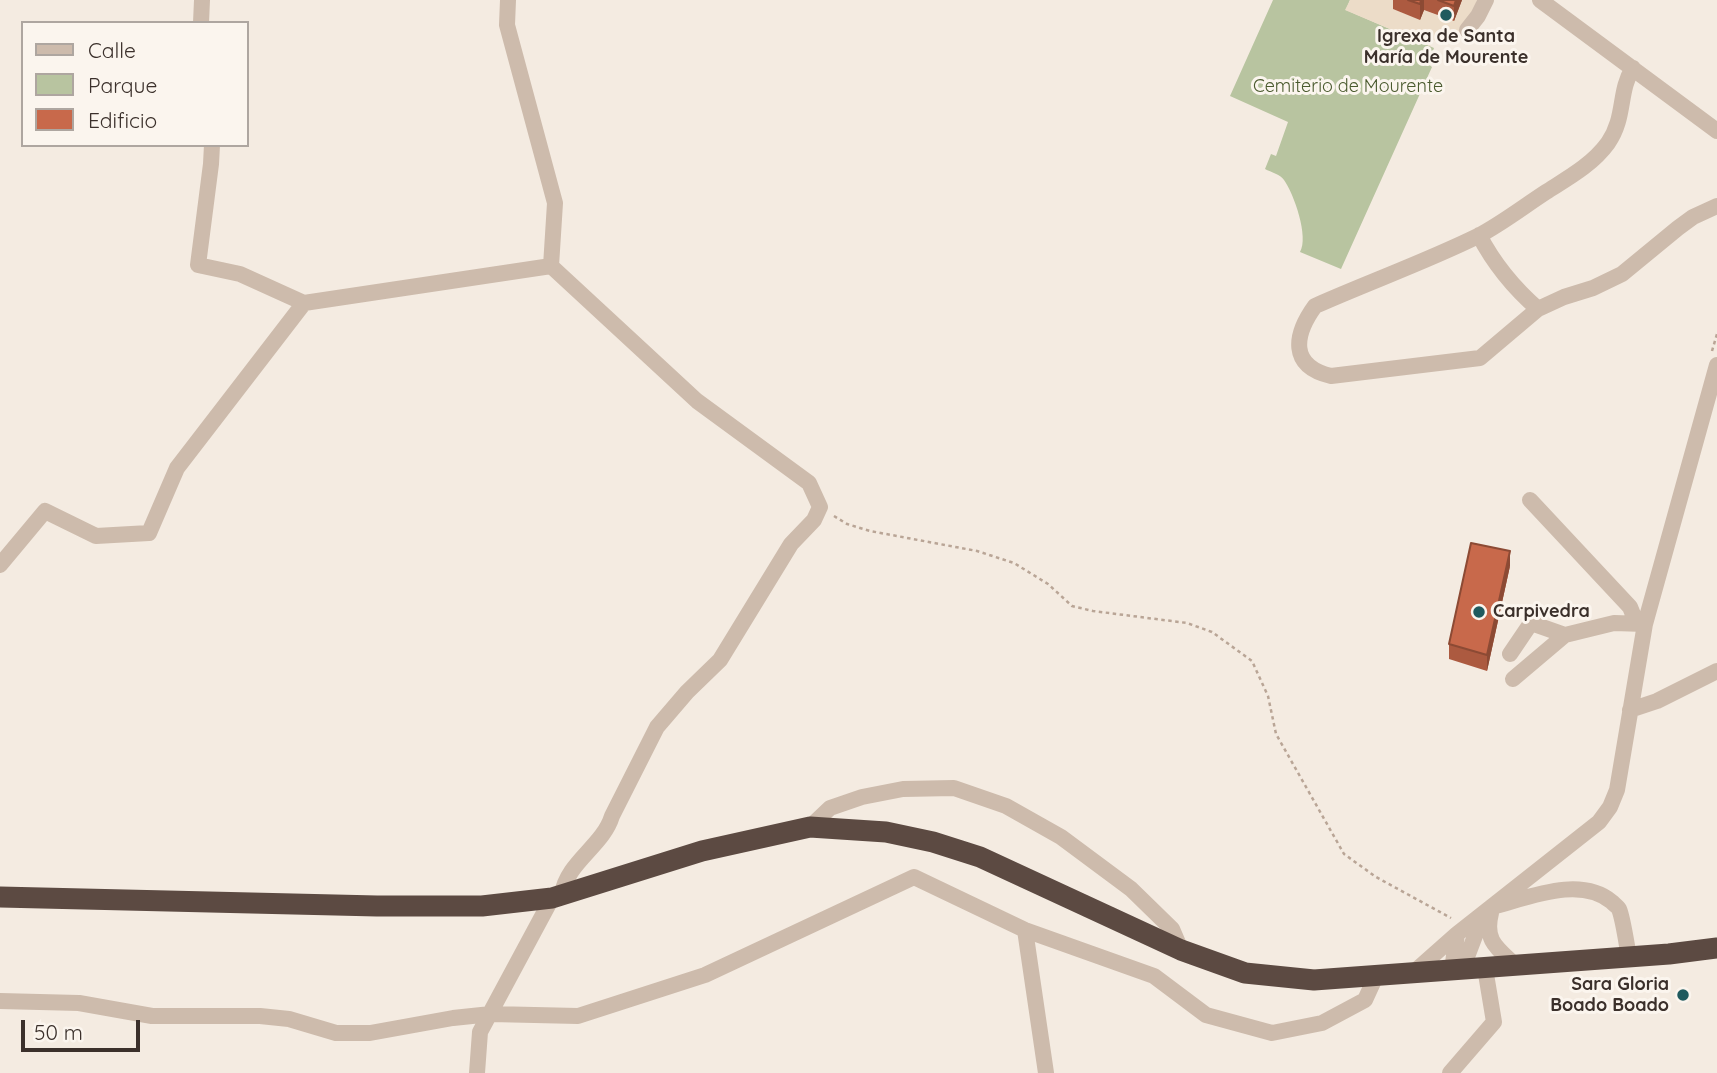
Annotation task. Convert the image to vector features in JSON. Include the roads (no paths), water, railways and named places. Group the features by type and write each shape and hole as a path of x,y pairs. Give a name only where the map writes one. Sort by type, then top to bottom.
{"highway":[{"path":"0,897 482,906 557,896 702,851 810,827 886,832 933,842 980,857 1181,950 1244,973 1314,980 1717,948"}],"street":[{"path":"201,21 202,0"},
{"path":"508,0 507,25 555,203 551,265"},
{"path":"1466,30 1478,16 1486,0"},
{"path":"1540,0 1717,131"},
{"path":"1633,68 1626,79 1618,127 1595,158 1578,172 1479,235 1315,306 1305,320 1299,337 1300,353 1315,372 1331,376 1480,358 1538,309 1622,274 1678,228 1716,208"},
{"path":"212,147 198,265 240,274 304,303 551,265"},
{"path":"1479,235 1485,247 1524,297 1538,309"},
{"path":"477,1073 480,1032 570,873 608,827 611,816 657,727 687,692 720,660 791,544 814,520 820,507 809,483 697,401 551,265"},
{"path":"0,565 46,511 96,536 149,534 177,468 304,303"},
{"path":"1413,973 1461,930 1599,822 1611,807 1617,789 1630,710 1641,623 1717,365"},
{"path":"1530,500 1630,607 1641,623"},
{"path":"1510,654 1531,623 1565,635"},
{"path":"1513,679 1565,635 1614,624 1641,623"},
{"path":"1630,710 1657,701 1717,671"},
{"path":"810,827 830,808 862,797 903,789 954,788 1006,806 1061,836 1131,889 1172,929 1181,950"},
{"path":"0,1001 79,1003 152,1016 260,1016 289,1019 336,1033 370,1033 491,1014 578,1016 705,975 914,877 1026,930 1154,976 1206,1015 1272,1032 1322,1023 1365,1000 1376,976"},
{"path":"1457,970 1492,907 1543,893 1590,890 1602,893 1619,908 1629,957"},
{"path":"1492,907 1488,929 1491,941 1516,966"},
{"path":"1026,930 1046,1073"},
{"path":"1457,970 1461,930"},
{"path":"1450,1073 1494,1022 1485,968"}],"place":[{"name":"Igrexa de Santa María de Mourente","path":"1446,15"},
{"name":"Carpivedra","path":"1479,612"},
{"name":"Sara Gloria Boado Boado","path":"1683,995"}],"park label":[{"name":"Cemiterio de Mourente","path":"1348,87"}]}
